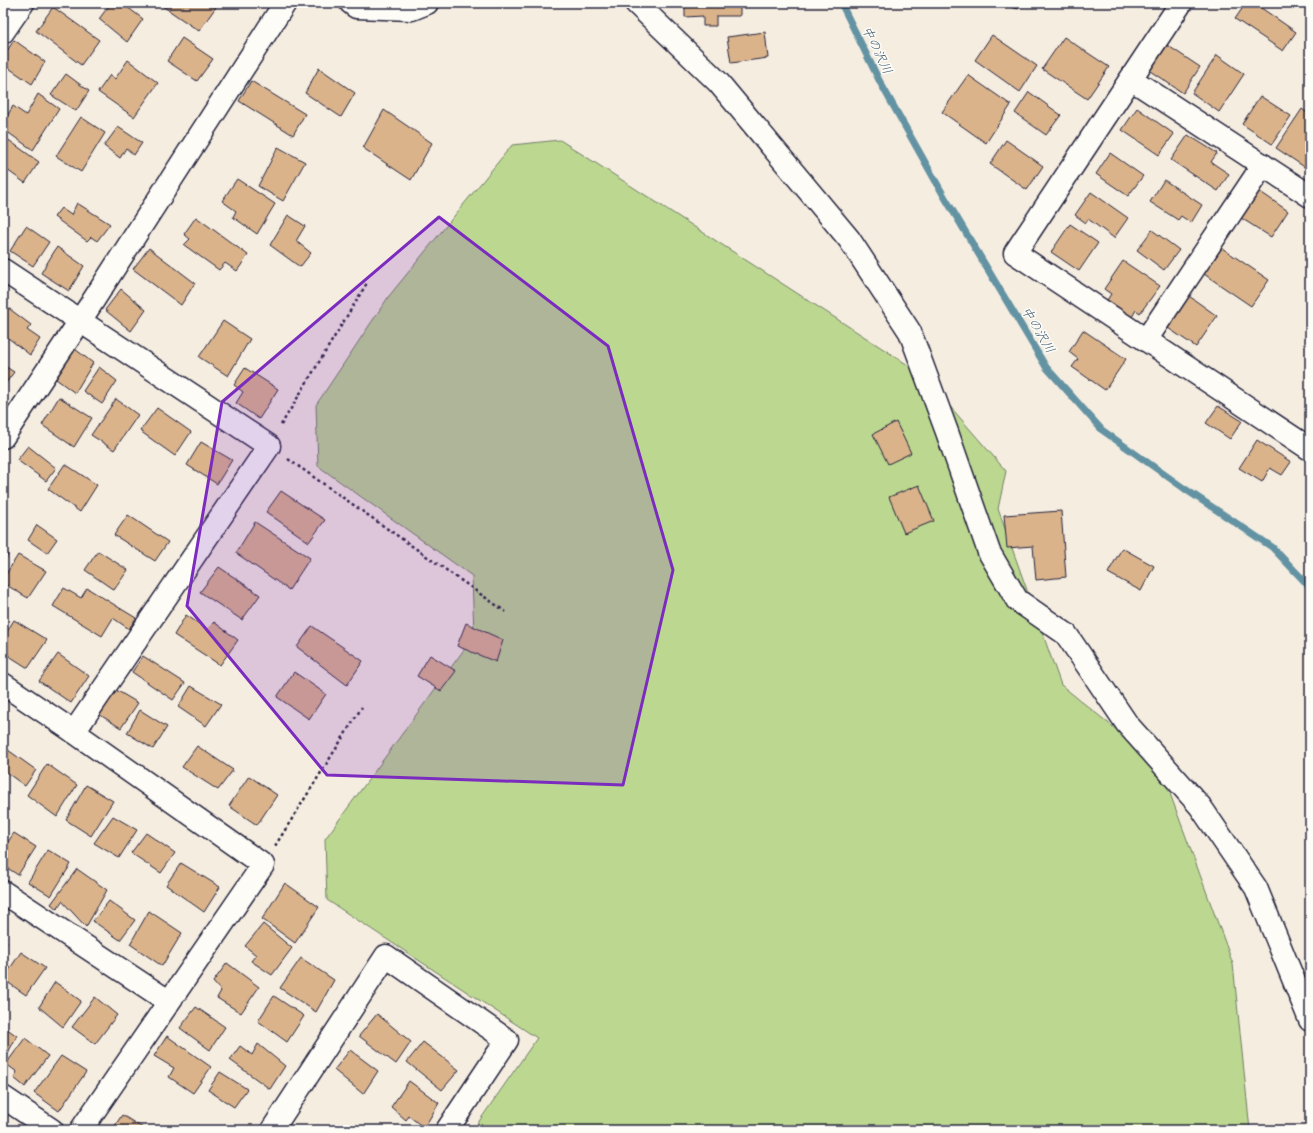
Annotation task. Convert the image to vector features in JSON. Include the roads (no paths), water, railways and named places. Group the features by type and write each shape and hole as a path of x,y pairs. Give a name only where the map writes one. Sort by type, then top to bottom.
{"street":[{"path":"3,32 23,3"},
{"path":"3,437 80,321 285,3"},
{"path":"351,3 356,6 412,9 427,3"},
{"path":"636,3 718,82 849,239 910,332 989,552 1017,600 1066,634 1127,724 1200,806 1256,888 1310,1020"},
{"path":"1181,3 1015,253 1310,449"},
{"path":"1131,79 1310,196"},
{"path":"1146,340 1262,165"},
{"path":"3,270 269,446 74,732"},
{"path":"3,684 263,865 81,1130"},
{"path":"3,892 168,1002"},
{"path":"272,1130 386,956 507,1040 447,1130"},
{"path":"3,1097 52,1130"}],"waterway":[{"name":"中の沢川","path":"841,3 880,82 944,196 1046,367 1102,430 1185,489 1272,547 1310,587"}]}
